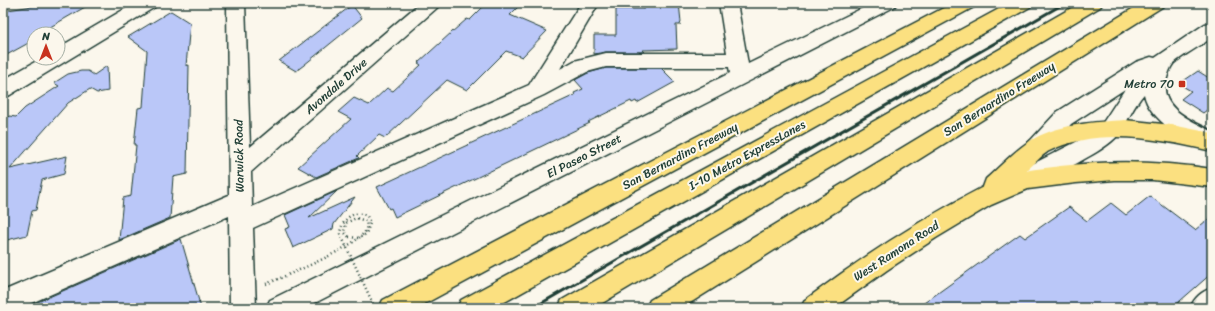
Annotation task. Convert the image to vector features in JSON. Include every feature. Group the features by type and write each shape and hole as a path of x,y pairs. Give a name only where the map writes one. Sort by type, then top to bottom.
{"main road":[{"name":"San Bernardino Freeway","path":"392,308 968,3"},
{"name":"I-10 Metro ExpressLanes","path":"470,308 1024,3"},
{"path":"572,308 1094,3"},
{"name":"San Bernardino Freeway","path":"659,308 1156,3"},
{"path":"981,199 1038,147 1061,137 1080,132 1125,128 1149,130 1212,141"},
{"path":"981,199 1023,180 1082,172 1127,170 1189,174 1212,178"},
{"name":"West Ramona Road","path":"814,308 854,278 908,242 981,199"}],"street":[{"path":"66,53 150,3"},
{"name":"Warwick Road","path":"236,3 243,308"},
{"name":"Avondale Drive","path":"240,170 432,3"},
{"path":"537,90 590,3"},
{"path":"3,303 241,212 537,90 581,66 606,60 739,69 728,3"},
{"name":"El Paseo Street","path":"279,308 739,69 888,3"},
{"path":"1023,180 1096,142 1110,130 1131,95 1164,61 1212,29"},
{"path":"1164,61 1154,89 1154,96 1158,104 1176,122 1212,141"},
{"path":"1038,147 1064,118 1143,67 1164,61"},
{"path":"3,90 44,66"},
{"path":"1203,308 1212,300"}],"path":[{"path":"282,278 349,244 364,234 366,223 364,219 356,218 350,220 346,223 344,232 349,237 355,238 365,235 369,229 370,223 367,216 361,214 347,217 342,222 340,233 375,308"}],"building":[{"path":"49,3 92,3 52,26 26,26 26,44 3,57 3,11"},
{"path":"487,3 522,3 510,15 547,31 522,57 506,51 467,90 447,80 385,138 379,135 357,156 359,158 316,177 298,167 351,119 338,112 354,98 369,105 387,88 393,91 421,65 418,63 467,19 470,20"},
{"path":"644,3 679,3 681,22 680,25 676,25 677,49 643,50 645,52 606,52 594,54 594,35 616,35 616,9 644,9"},
{"path":"352,5 362,18 304,65 296,71 279,61"},
{"path":"171,11 190,23 186,66 189,65 187,174 173,177 170,218 119,240 123,198 131,196 138,108 143,107 147,51 128,37"},
{"path":"107,66 108,91 97,93 90,89 68,103 10,169 67,156 64,174 42,180 36,210 32,211 27,235 3,241 3,123 9,116 16,117 25,108 59,86 54,83 68,74 88,71 94,75"},
{"path":"606,68 661,68 675,82 637,103 636,101 632,103 631,101 588,122 590,123 395,217 391,208 389,209 377,187 575,95 574,93 583,89 575,80 588,73"},
{"path":"1198,71 1209,78 1212,76 1212,106 1203,113 1181,99 1191,91 1179,84"},
{"path":"337,191 309,218 355,197 334,224 333,229 293,248 285,229 290,227 285,215"},
{"path":"1150,196 1195,230 1212,216 1212,273 1172,308 917,308 1020,234 1025,238 1069,207 1087,221 1111,203 1126,215"},
{"path":"181,239 201,308 24,308"}],"railway":[{"path":"533,308 1065,3"}],"place":[{"name":"Metro 70","path":"1182,84"}]}
